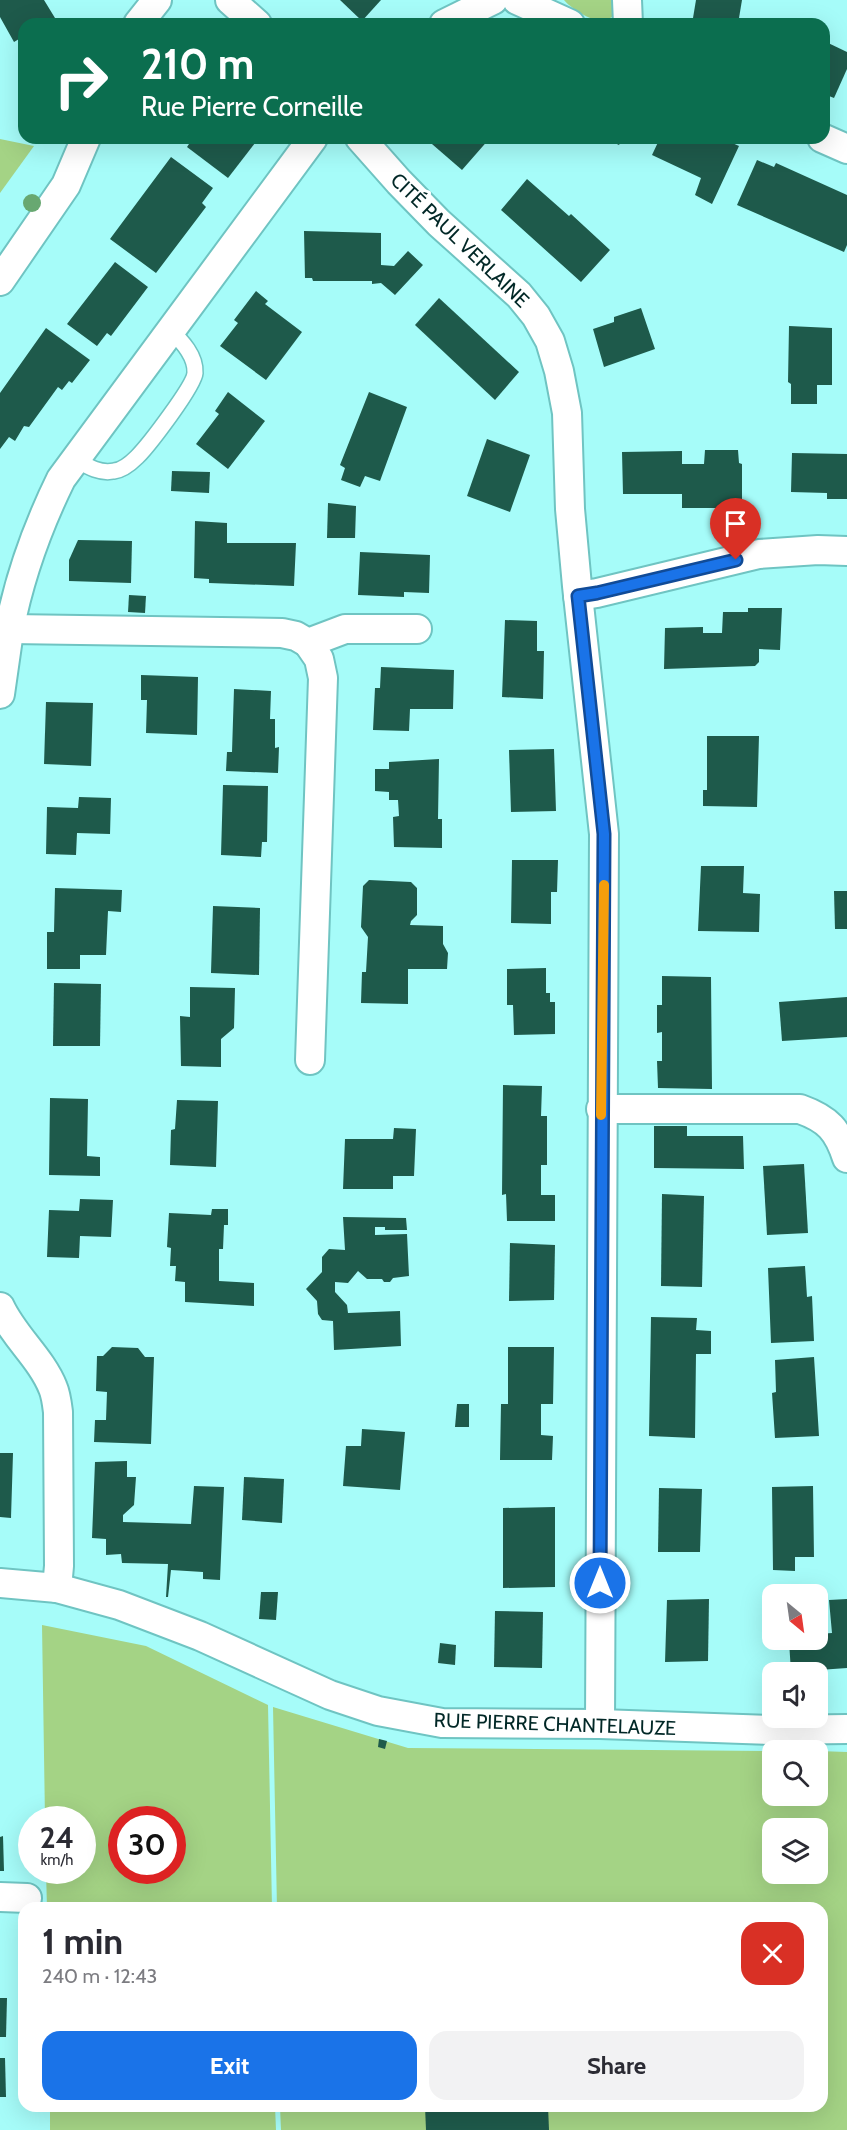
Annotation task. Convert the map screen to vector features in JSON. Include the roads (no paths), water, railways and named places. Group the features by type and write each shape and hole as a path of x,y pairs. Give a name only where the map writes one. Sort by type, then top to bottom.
{"street":[{"path":"143,18 157,0"},
{"path":"230,0 250,18"},
{"path":"456,18 493,0"},
{"path":"517,0 557,18"},
{"path":"627,0 628,18"},
{"path":"830,142 847,149"},
{"path":"0,281 66,185 83,144"},
{"path":"0,694 9,629 21,581 44,514 61,479 309,144"},
{"name":"CITÉ PAUL VERLAINE","path":"365,144 431,215 519,295 536,316 550,341 559,371 567,413 570,509 604,834 600,1725"},
{"path":"578,596 759,554 818,550 847,551"},
{"path":"9,629 282,633 296,636 309,643 319,659 322,678 310,1060"},
{"path":"309,643 345,629 417,629"},
{"path":"602,1109 800,1110 818,1116 834,1128 847,1158"},
{"path":"0,1308 19,1339 42,1367 54,1390 58,1412 59,1566 57,1588"},
{"name":"RUE PIERRE CHANTELAUZE","path":"0,1583 57,1588 119,1605 200,1636 330,1695 378,1711 442,1723 771,1730 847,1729"}],"lane":[{"path":"75,459 96,471 114,472 124,468 137,457 187,392 194,380 195,370 192,358 182,340 170,330"}]}
